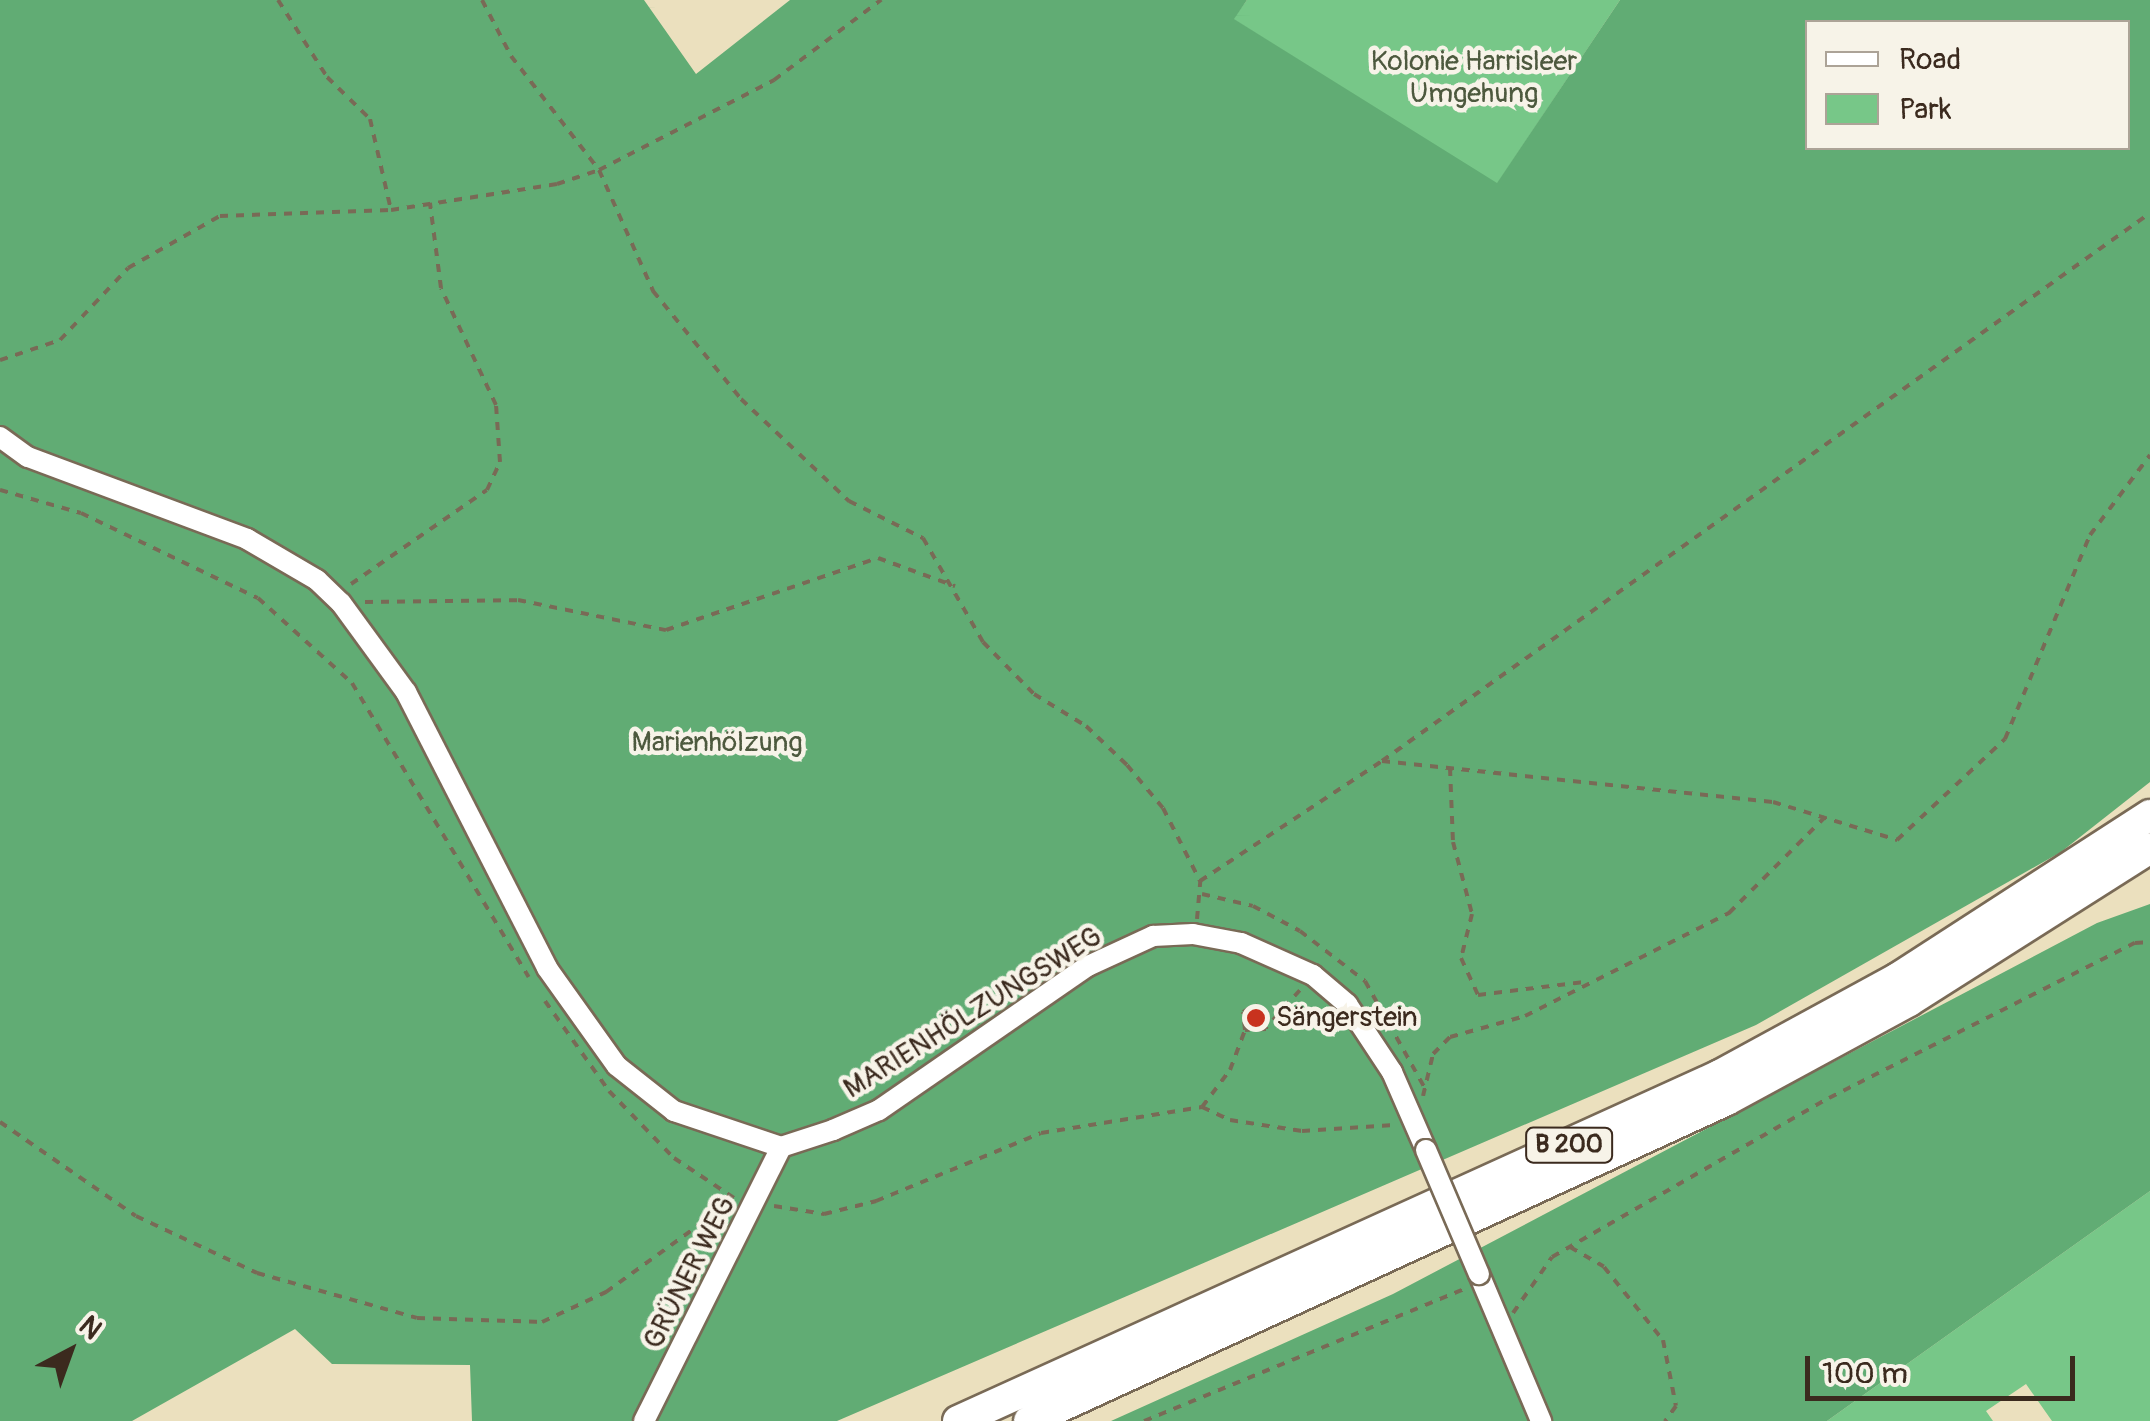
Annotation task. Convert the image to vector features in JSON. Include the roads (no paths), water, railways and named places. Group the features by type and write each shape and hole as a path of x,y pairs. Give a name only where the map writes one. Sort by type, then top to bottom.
{"highway":[{"name":"B 200","path":"958,1421 1720,1075 1898,978 2070,872 2150,814"},
{"name":"B 200","path":"1029,1421 1727,1100 1909,1001 2150,848"},
{"path":"2082,894 2150,874"}],"street":[{"path":"0,436 28,458 247,540 317,580 341,603 406,692 498,880 590,1034 617,1066 674,1111 781,1147"},
{"name":"MARIENHÖLZUNGSWEG","path":"781,1147 879,1110 1088,966 1153,936 1193,934 1241,943 1314,975 1373,1038 1426,1150 1541,1421"},
{"name":"GRÜNER WEG","path":"644,1421 745,1203 781,1147"}],"place":[{"name":"Sängerstein","path":"1256,1018"}],"park label":[{"name":"Kolonie Harrisleer Umgehung","path":"1474,78"},
{"name":"Marienhölzung","path":"717,743"}]}
